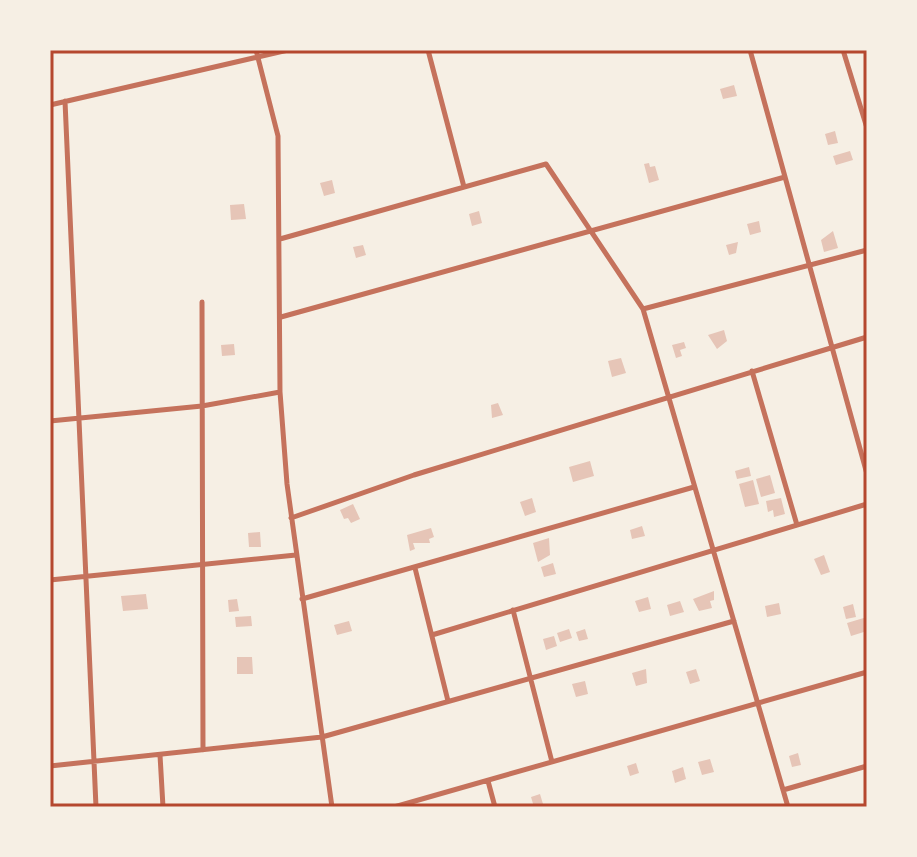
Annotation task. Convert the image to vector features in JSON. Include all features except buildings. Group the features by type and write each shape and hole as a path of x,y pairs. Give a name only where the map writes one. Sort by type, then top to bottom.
{"street":[{"path":"50,105 256,54 288,50"},
{"path":"428,50 464,187"},
{"path":"750,50 867,474"},
{"path":"843,50 867,128"},
{"path":"256,54 278,136 280,392 291,518 332,807"},
{"path":"65,101 96,807"},
{"path":"280,239 546,164 643,309 788,807"},
{"path":"280,317 785,177"},
{"path":"643,309 867,250"},
{"path":"202,302 203,750"},
{"path":"291,518 668,396 867,337"},
{"path":"752,371 797,525"},
{"path":"50,421 202,406 280,392"},
{"path":"302,599 694,487"},
{"path":"432,635 867,504"},
{"path":"50,580 296,555"},
{"path":"415,568 448,701"},
{"path":"513,610 552,762"},
{"path":"50,766 322,737 734,621"},
{"path":"394,807 411,805 867,672"},
{"path":"160,755 163,807"},
{"path":"783,790 867,766"},
{"path":"488,781 495,807"}]}
